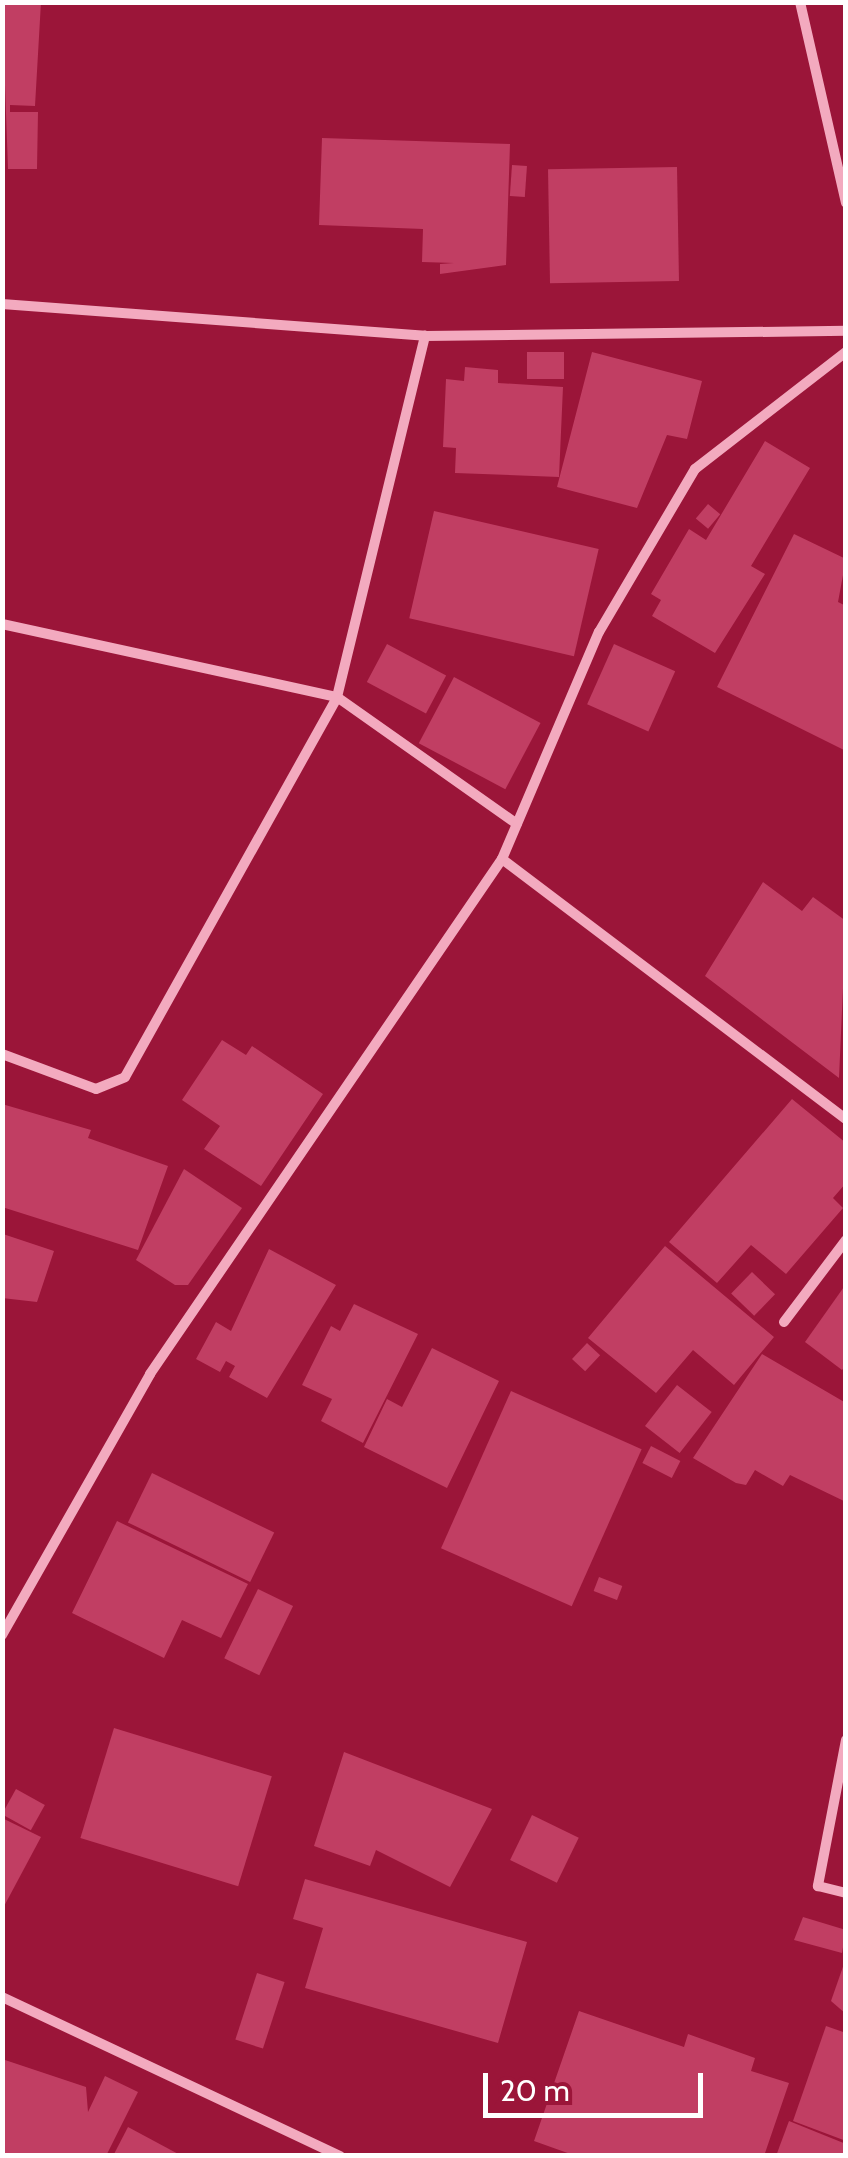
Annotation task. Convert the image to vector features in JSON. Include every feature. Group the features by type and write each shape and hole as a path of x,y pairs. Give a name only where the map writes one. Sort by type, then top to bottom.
{"street":[{"path":"800,2 846,204"},
{"path":"2,304 424,336 846,331"},
{"path":"2,1054 96,1089 125,1077 337,697 424,336"},
{"path":"2,1636 150,1374 502,859 600,632 695,469 846,352"},
{"path":"2,624 337,697 517,824"},
{"path":"502,859 846,1119"},
{"path":"784,1322 846,1240"},
{"path":"846,1740 818,1886 846,1893"},
{"path":"2,1997 340,2156"}],"building":[{"path":"2,2 41,2 35,106 10,105 10,112 38,112 37,169 8,169"},
{"path":"322,138 510,144 506,265 440,274 440,264 454,263 422,262 423,229 319,225"},
{"path":"512,165 527,166 525,197 510,196"},
{"path":"677,167 679,281 550,283 548,169"},
{"path":"527,352 564,352 564,379 527,379"},
{"path":"592,352 702,381 687,439 667,435 637,508 557,487"},
{"path":"465,367 498,370 498,383 563,387 559,477 455,473 456,448 443,447 446,379 464,381"},
{"path":"765,441 810,468 751,566 765,574 715,653 652,616 661,600 651,594 689,529 706,540"},
{"path":"708,504 720,514 708,529 696,519"},
{"path":"434,511 599,549 574,656 409,618"},
{"path":"794,534 846,559 838,602 846,606 846,751 717,687"},
{"path":"387,644 446,675 426,713 367,682"},
{"path":"614,644 675,671 648,732 587,704"},
{"path":"454,677 541,723 505,789 419,743"},
{"path":"763,882 802,911 813,897 846,921 839,1078 705,976"},
{"path":"222,1040 246,1055 252,1046 323,1094 261,1186 204,1149 220,1126 182,1100"},
{"path":"792,1099 846,1143 846,1183 833,1198 843,1208 786,1274 751,1245 717,1283 669,1242"},
{"path":"2,1104 91,1130 88,1138 168,1166 138,1250 2,1207"},
{"path":"184,1169 242,1208 188,1285 175,1285 136,1260"},
{"path":"3,1234 54,1251 37,1302 2,1298"},
{"path":"665,1246 774,1337 734,1385 693,1350 656,1393 588,1338"},
{"path":"269,1249 336,1285 267,1398 229,1377 235,1366 226,1361 220,1372 196,1359 216,1322 231,1331"},
{"path":"752,1272 775,1294 754,1316 731,1294"},
{"path":"846,1284 846,1365 842,1370 805,1342"},
{"path":"354,1304 418,1334 363,1443 321,1421 332,1399 302,1385 331,1326 340,1331"},
{"path":"587,1343 600,1355 585,1371 572,1359"},
{"path":"432,1348 499,1381 447,1488 364,1447 387,1399 402,1407"},
{"path":"762,1354 846,1403 846,1502 790,1475 783,1486 755,1470 746,1485 736,1483 693,1458"},
{"path":"677,1385 712,1412 680,1453 645,1426"},
{"path":"511,1391 642,1449 572,1606 441,1548"},
{"path":"651,1446 680,1461 672,1478 642,1463"},
{"path":"152,1473 274,1533 250,1582 128,1522"},
{"path":"117,1521 248,1584 221,1638 182,1620 164,1658 72,1613"},
{"path":"599,1577 622,1586 617,1600 594,1591"},
{"path":"258,1589 293,1606 259,1675 224,1658"},
{"path":"114,1728 272,1776 238,1886 80,1838"},
{"path":"344,1752 492,1809 450,1887 376,1850 370,1866 314,1846"},
{"path":"16,1789 45,1805 31,1830 2,1814"},
{"path":"532,1815 579,1838 557,1883 510,1860"},
{"path":"2,1818 41,1837 2,1910"},
{"path":"305,1879 527,1942 498,2043 305,1988 323,1928 293,1919"},
{"path":"803,1917 846,1930 842,1953 794,1940"},
{"path":"846,1961 846,2014 831,2001"},
{"path":"257,1973 285,1982 263,2049 235,2040"},
{"path":"579,2011 684,2047 688,2034 755,2058 751,2071 789,2083 764,2156 576,2156 534,2141"},
{"path":"826,2026 846,2033 846,2141 793,2121"},
{"path":"2,2059 86,2087 88,2112 105,2076 138,2092 106,2156 2,2156"},
{"path":"789,2121 846,2144 846,2156 776,2156"},
{"path":"128,2127 182,2156 113,2156"}]}
